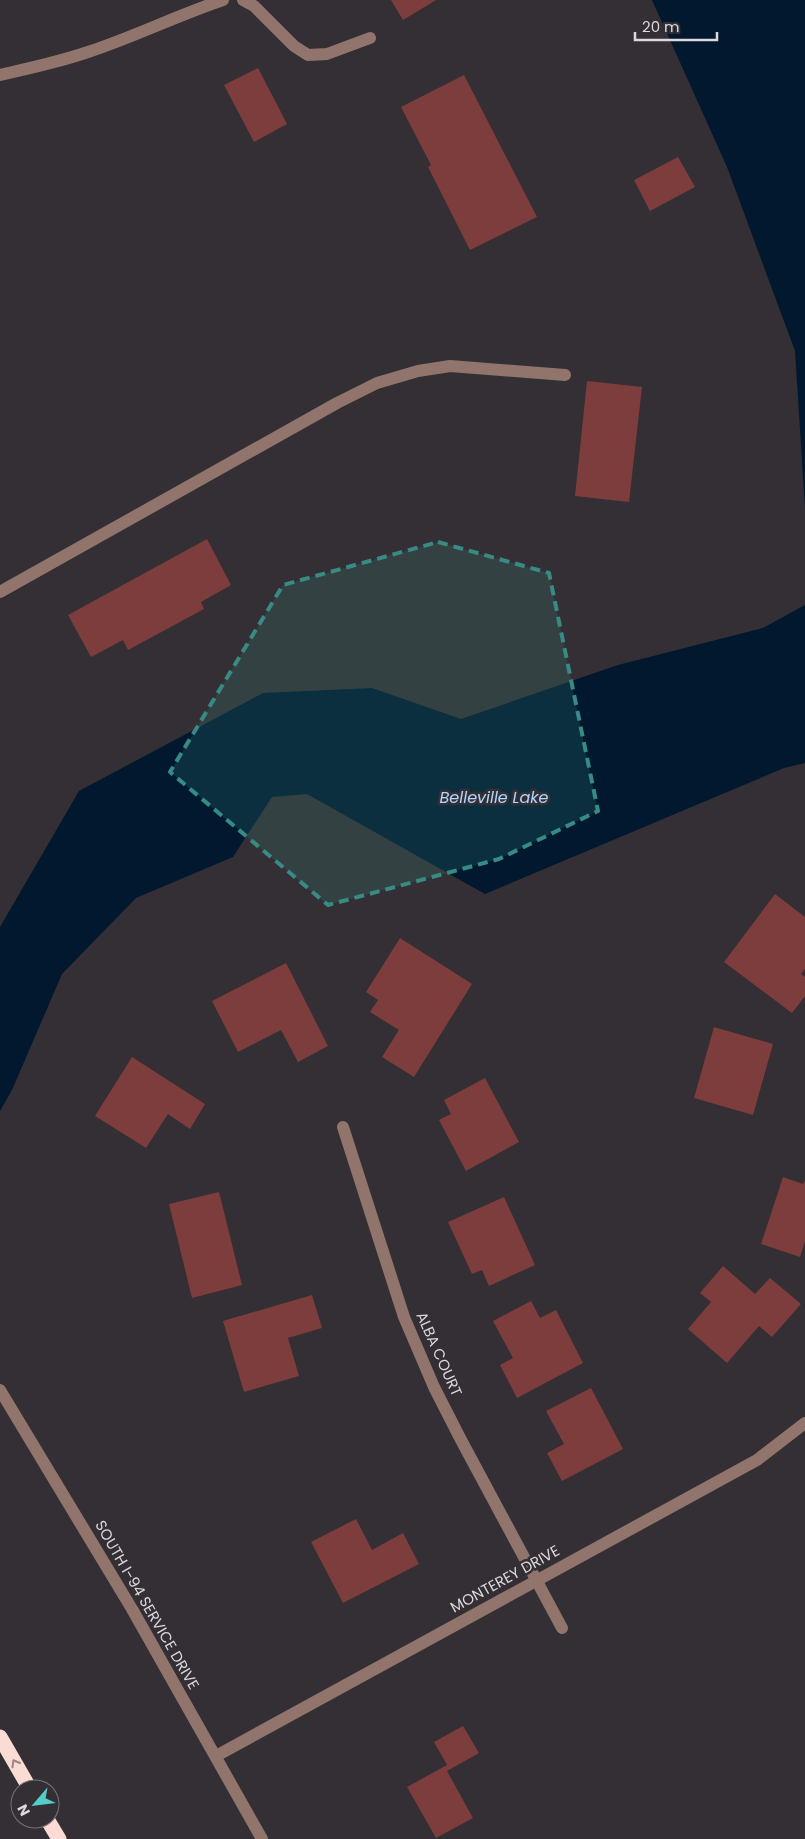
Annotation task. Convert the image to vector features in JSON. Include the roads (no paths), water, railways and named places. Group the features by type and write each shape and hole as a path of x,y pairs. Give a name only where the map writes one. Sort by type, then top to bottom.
{"highway":[{"path":"0,1737 24,1779"}],"street":[{"path":"0,75 61,61 90,52 196,9 224,0"},
{"path":"243,0 254,6 294,46 308,55 327,54 370,38"},
{"path":"0,592 337,403 377,383 418,371 450,366 565,375"},
{"name":"ALBA COURT","path":"343,1127 404,1317 434,1387 455,1430 562,1628"},
{"name":"SOUTH I-94 SERVICE DRIVE","path":"0,1390 132,1609 262,1839"},
{"name":"MONTEREY DRIVE","path":"216,1756 757,1460 805,1423"}],"water":[{"path":"652,0 805,0 805,509 795,351 727,167"},
{"name":"Belleville Lake","path":"805,605 805,763 784,768 485,894 307,794 272,797 233,857 136,898 62,974 12,1090 0,1111 0,927 79,791 263,693 372,688 461,719 618,665 763,628"}]}
